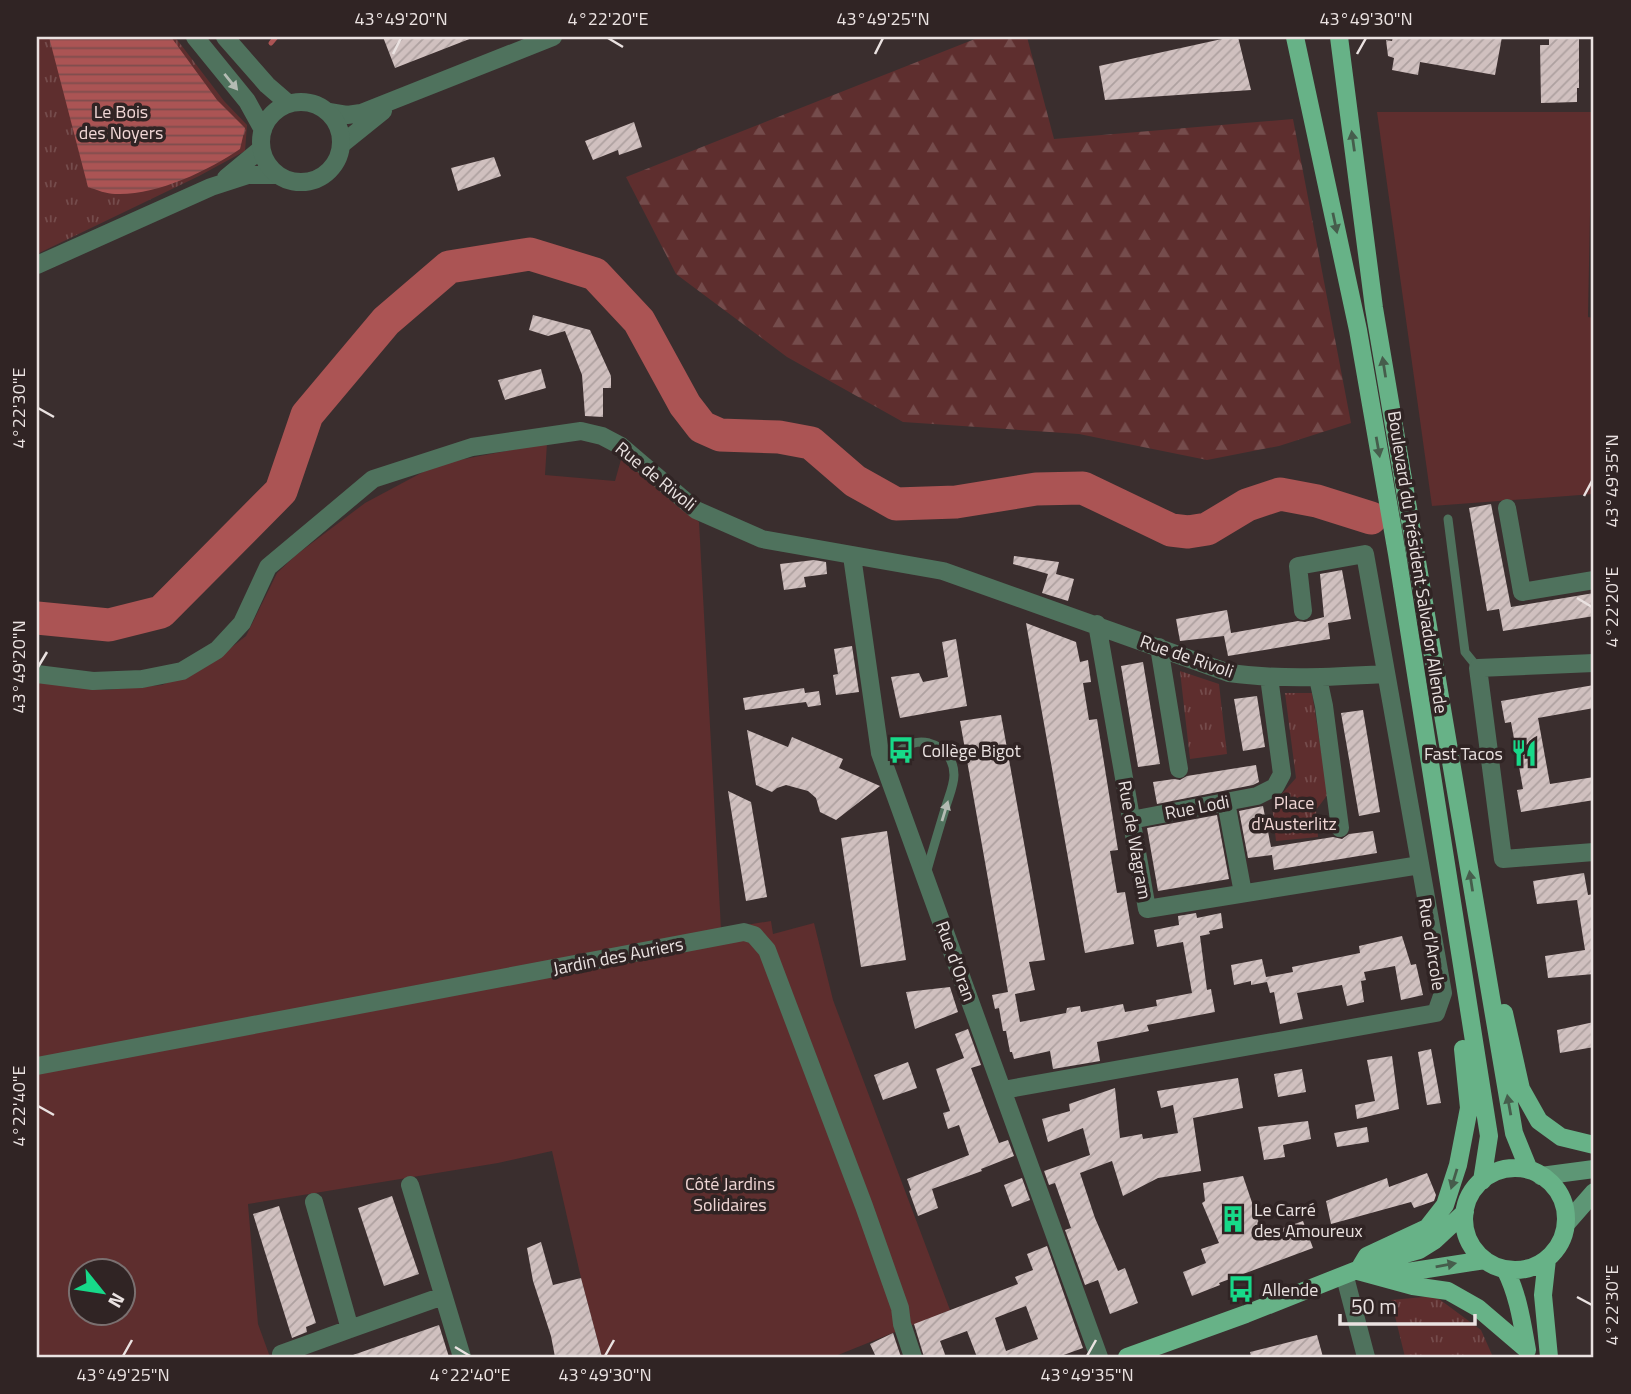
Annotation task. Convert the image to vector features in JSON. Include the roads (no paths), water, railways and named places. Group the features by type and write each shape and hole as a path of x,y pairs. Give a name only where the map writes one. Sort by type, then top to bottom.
{"main road":[{"name":"Boulevard du Président Salvador Allende","path":"1127,1357 1166,1351 1377,1262 1419,1250 1435,1240 1465,1212 1468,1200 1482,1181 1489,1136 1397,554 1358,330 1295,37"},
{"name":"Boulevard du Président Salvador Allende","path":"1339,37 1374,307 1514,1133 1535,1173 1553,1185 1561,1196 1566,1224"},
{"path":"1351,1274 1367,1256 1427,1228 1438,1217 1453,1183 1469,1108 1454,984 1395,624 1397,554"},
{"path":"1488,986 1505,1016 1521,1089 1539,1121 1561,1137 1594,1144"},
{"path":"1482,1181 1504,1170 1535,1173 1594,1169"},
{"path":"1465,1212 1468,1239 1475,1251 1485,1260 1505,1269 1527,1269 1547,1259 1557,1249 1566,1224 1594,1192"},
{"path":"1547,1259 1543,1295 1549,1357"},
{"path":"1351,1274 1401,1273 1485,1260"},
{"path":"1505,1269 1517,1301 1527,1353"},
{"path":"1351,1274 1448,1291 1478,1308 1527,1353"}],"street":[{"path":"195,37 247,101 263,130"},
{"path":"225,37 267,85 289,104"},
{"path":"329,112 347,115 361,113 544,39"},
{"path":"342,144 380,113 412,93"},
{"path":"289,104 317,104 329,112 339,127 342,144 339,160 329,173 317,180 304,183 289,181 276,174 266,163 261,149 263,130 272,114 289,104"},
{"path":"211,187 236,172 261,149"},
{"path":"37,265 211,187 247,175 276,174"},
{"name":"Rue de Rivoli","path":"37,674 93,681 142,678 182,671 217,650 242,623 268,567 373,479 472,447 581,431 602,436 621,446 695,510 762,539 943,571 1229,673 1318,678 1386,674"},
{"path":"1507,508 1522,593 1594,580"},
{"name":"Rue d'Arcole","path":"1003,1090 1436,1013 1443,993 1366,554 1298,566 1303,611"},
{"name":"Rue d'Oran","path":"852,556 880,753 1099,1357"},
{"name":"Rue de Wagram","path":"1097,624 1147,908 1420,865"},
{"path":"1159,647 1180,769"},
{"path":"1594,663 1478,668 1503,859 1594,852"},
{"name":"Rue Lodi","path":"1131,820 1257,796 1275,787 1282,774 1269,677"},
{"path":"1318,678 1340,828"},
{"path":"1226,802 1242,893"},
{"name":"Jardin des Auriers","path":"37,1066 731,934 744,932 754,935 767,950 860,1194 900,1308 902,1325 914,1357"},
{"path":"410,1185 462,1357"},
{"path":"314,1202 350,1329"},
{"path":"1351,1274 1366,1357"},
{"path":"281,1354 443,1296"}],"lane":[{"path":"1448,519 1465,652 1478,668"},
{"path":"885,768 906,745 914,743 932,744 949,755 953,783 925,876"}],"waterway":[{"path":"271,43 276,37"},
{"path":"37,618 109,625 161,612 281,491 307,415 386,321 449,267 530,254 595,274 639,321 685,405 702,427 720,435 779,437 811,443 855,481 896,504 956,502 1036,489 1083,488 1171,530 1188,532 1207,529 1247,505 1280,494 1317,501 1371,518"}],"place":[{"name":"Collège Bigot","path":"901,750"},
{"name":"Fast Tacos","path":"1524,753"},
{"name":"Le Carré des Amoureux","path":"1233,1219"},
{"name":"Allende","path":"1241,1289"}],"park label":[{"name":"Le Bois des Noyers","path":"121,121"},
{"name":"Place d'Austerlitz","path":"1294,812"},
{"name":"Côté Jardins Solidaires","path":"730,1193"}]}
